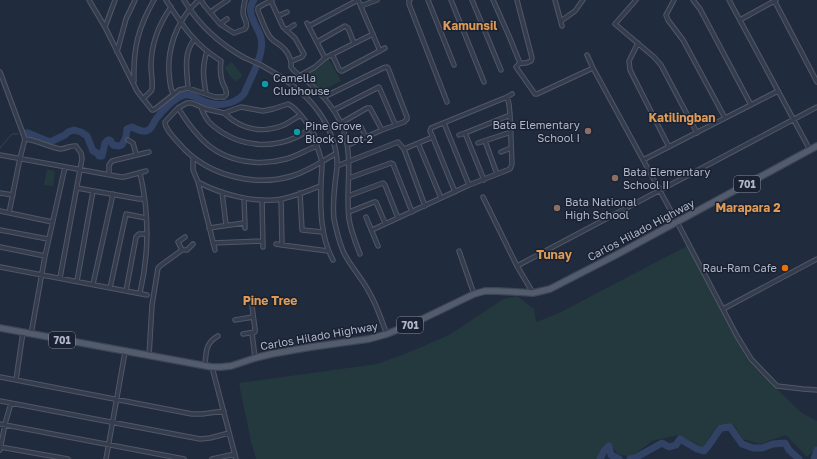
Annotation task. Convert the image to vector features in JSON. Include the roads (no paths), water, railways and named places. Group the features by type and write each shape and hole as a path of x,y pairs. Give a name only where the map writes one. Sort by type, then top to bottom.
{"main road":[{"name":"Carlos Hilado Highway","path":"0,328 125,352 221,368 271,354 369,339 414,323 474,294 485,291 533,293 550,289 817,146"}],"street":[{"path":"94,0 89,2 105,27 137,91 153,110 179,90 188,88 215,97 224,97 226,91 222,82 220,69 221,61 194,40 166,0"},
{"path":"105,27 115,0"},
{"path":"117,52 125,23 135,0"},
{"path":"134,84 133,66 138,35 154,0"},
{"path":"184,0 189,9 211,34 244,57 290,83 307,97 324,120 330,132 336,154 337,166 333,200 337,233 343,251 372,296 386,334"},
{"path":"173,94 170,83 170,52 180,22 189,9 200,0 220,24 234,33 245,29 247,23 243,13 243,8 246,0"},
{"path":"211,12 228,0"},
{"path":"292,61 302,57 304,54 295,38 283,27 272,0 258,8 270,37 285,50 292,61 291,67 295,73 301,75 324,97 334,110 341,123 348,145 349,218 352,232 360,254"},
{"path":"325,58 308,24 358,0 380,51"},
{"path":"361,6 377,0"},
{"path":"410,0 409,4 447,102"},
{"path":"428,0 454,65"},
{"path":"451,0 484,82"},
{"path":"472,0 501,70"},
{"path":"493,0 520,63"},
{"path":"517,0 532,58 528,63 520,63"},
{"path":"555,0 561,23 575,11 583,0"},
{"path":"636,0 615,24 654,57 661,65 697,133"},
{"path":"674,0 666,16 684,40 725,118"},
{"path":"693,0 700,9 751,105"},
{"path":"729,0 810,150"},
{"path":"740,20 775,0 817,82"},
{"path":"143,98 152,89 151,66 153,49 158,30 171,7"},
{"path":"278,16 286,12"},
{"path":"220,24 227,19"},
{"path":"286,30 294,26"},
{"path":"317,42 345,26 348,28 354,43"},
{"path":"290,83 316,67 325,58 373,34"},
{"path":"188,88 186,62 190,44 194,40"},
{"path":"638,43 629,61 630,70 669,147"},
{"path":"332,54 340,71 342,71 385,48"},
{"path":"206,93 203,66 207,51"},
{"path":"587,55 737,336 751,359 775,384 779,386 817,390"},
{"path":"520,63 516,67 535,94 593,68"},
{"path":"324,97 387,66 407,119 348,145"},
{"path":"0,72 25,139 9,213"},
{"path":"334,110 379,87 395,124"},
{"path":"643,160 778,91"},
{"path":"455,192 432,138 430,131 431,128 512,94"},
{"path":"372,230 511,168 510,115 507,97"},
{"path":"301,115 285,124 273,128 252,129 234,122 224,113 201,108 192,103 187,103 178,108 166,120 165,124 175,139 198,161 226,174 244,179 266,180 284,178 301,172 336,154"},
{"path":"224,113 243,106 263,111 288,104 301,115 315,137 322,162 320,186 322,232 328,251 333,260"},
{"path":"517,266 817,107"},
{"path":"178,108 194,132 207,144 218,153 242,161 270,162 284,160 317,146"},
{"path":"201,108 208,122 216,128 231,138 252,144 267,145 283,142 298,137 310,128"},
{"path":"341,123 369,108 371,109 382,130"},
{"path":"459,135 510,115"},
{"path":"444,123 469,186"},
{"path":"361,127 366,136"},
{"path":"478,143 510,132"},
{"path":"465,133 484,180"},
{"path":"404,149 432,138"},
{"path":"25,139 62,149 73,145 76,146 81,153 82,159 60,278"},
{"path":"128,140 133,143 136,154"},
{"path":"485,141 497,174"},
{"path":"337,166 397,142 404,149 425,206"},
{"path":"418,143 441,198"},
{"path":"501,152 511,148"},
{"path":"108,174 110,162 148,152"},
{"path":"0,155 120,177 146,172"},
{"path":"193,157 193,170 198,182 215,250"},
{"path":"349,178 391,163 393,164 412,212"},
{"path":"31,334 44,256 65,167"},
{"path":"140,173 143,187 147,234 145,275 140,293"},
{"path":"198,182 222,192 244,198 262,200 281,199 320,186"},
{"path":"348,196 383,183 398,218"},
{"path":"77,188 144,199"},
{"path":"77,281 93,191"},
{"path":"222,192 226,225"},
{"path":"300,193 302,230 322,232"},
{"path":"0,194 13,195"},
{"path":"93,284 113,194"},
{"path":"484,197 517,266 533,293"},
{"path":"244,198 245,228"},
{"path":"281,199 282,245"},
{"path":"262,200 263,246"},
{"path":"349,212 376,202 385,223"},
{"path":"0,211 52,222"},
{"path":"110,288 126,214 146,218"},
{"path":"366,217 378,246"},
{"path":"209,228 244,224"},
{"path":"0,230 48,240"},
{"path":"126,291 136,237 139,234 147,234"},
{"path":"182,250 178,242 186,237"},
{"path":"213,243 263,241"},
{"path":"150,356 152,305 158,268 182,250 187,250 193,244"},
{"path":"276,244 328,251"},
{"path":"0,248 44,256"},
{"path":"459,251 474,294"},
{"path":"723,309 817,259"},
{"path":"0,266 147,295"},
{"path":"243,334 255,332 252,306 254,299"},
{"path":"235,320 253,317"},
{"path":"16,380 23,332"},
{"path":"252,332 255,358"},
{"path":"205,366 210,341 218,336"},
{"path":"106,459 125,352"},
{"path":"212,367 236,459"},
{"path":"0,377 192,414 224,411"},
{"path":"0,401 200,439 229,433"},
{"path":"11,403 0,448 68,459"},
{"path":"0,424 184,459"},
{"path":"212,459 235,454"}],"waterway":[{"path":"24,133 28,133 50,142 74,130 81,132 87,136 93,151 99,156 102,156 105,143 108,140 110,140 113,145 119,146 122,145 126,137 127,129 132,127 140,131 148,130 165,109 180,96 191,95 212,104 224,104 235,101 244,94 261,51 261,38 250,9 254,0"},
{"path":"0,148 12,134 18,134"},
{"path":"630,459 635,458 662,443 669,447 676,445 680,439 697,449 704,451 721,428 730,427 742,444 753,448 762,448 773,444 785,443 789,450 799,459"},
{"path":"600,459 604,451 609,446 611,455 619,459"},
{"path":"814,459 817,450"}],"place":[{"name":"Camella Clubhouse","path":"265,84"},
{"name":"Bata Elementary School I","path":"588,131"},
{"name":"Pine Grove Block 3 Lot 2","path":"297,132"},
{"name":"Bata Elementary School II","path":"615,178"},
{"name":"Bata National High School","path":"557,208"},
{"name":"Rau-Ram Cafe","path":"785,268"}],"district":[{"name":"Kamunsil","path":"470,26"},
{"name":"Katilingban","path":"682,118"},
{"name":"Marapara 2","path":"748,208"},
{"name":"Tunay","path":"554,255"},
{"name":"Pine Tree","path":"270,301"}]}
